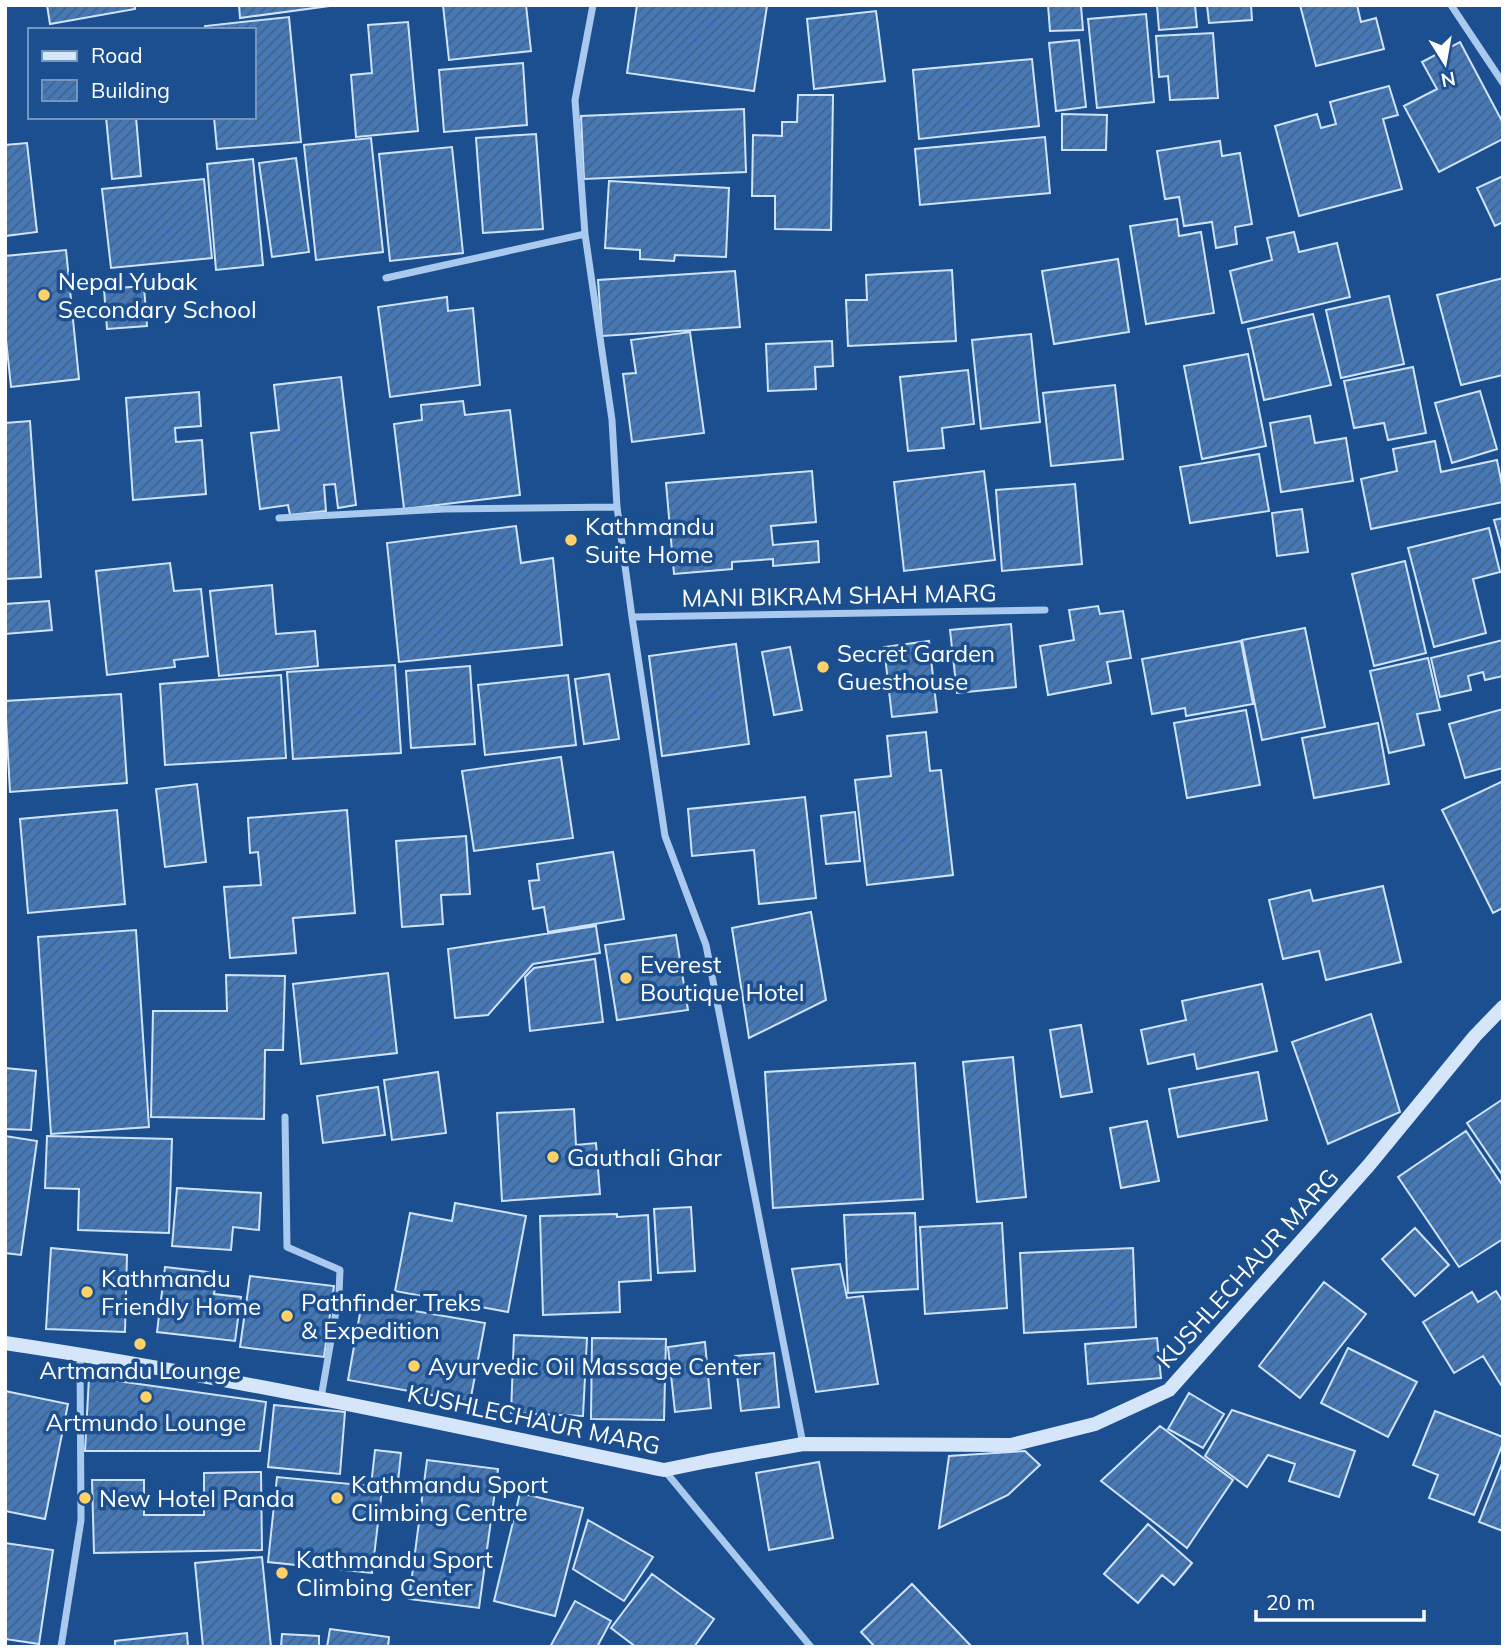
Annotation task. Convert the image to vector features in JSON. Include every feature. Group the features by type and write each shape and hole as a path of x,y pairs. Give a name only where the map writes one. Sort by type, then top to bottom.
{"street":[{"path":"593,5 575,100 585,234 612,420 617,507 632,617 665,836 706,945 803,1444"},
{"path":"1451,5 1503,83"},
{"path":"386,278 585,234"},
{"path":"279,518 444,509 617,507"},
{"name":"MANI BIKRAM SHAH MARG","path":"632,617 1045,610"},
{"name":"KUSHLECHAUR MARG","path":"5,1343 321,1398 664,1470 803,1444 1011,1445 1095,1424 1169,1390 1369,1165 1503,1007"},
{"path":"285,1117 287,1247 340,1270 339,1294 321,1398"},
{"path":"61,1647 81,1520 80,1354"},
{"path":"664,1470 811,1647"}],"building":[{"path":"47,5 135,5 135,9 50,24"},
{"path":"239,5 337,5 240,18"},
{"path":"443,5 526,5 531,51 449,60"},
{"path":"637,5 767,6 754,91 627,73"},
{"path":"1048,5 1093,5 1081,6 1083,30 1050,31"},
{"path":"1157,5 1195,5 1197,27 1159,30"},
{"path":"1207,5 1251,5 1252,20 1209,23"},
{"path":"1300,5 1357,5 1361,22 1376,18 1384,49 1316,66"},
{"path":"876,11 885,81 814,89 807,19"},
{"path":"1146,14 1154,102 1097,108 1088,19"},
{"path":"289,17 301,142 217,149 214,119 256,119 256,28 205,26"},
{"path":"408,22 418,131 356,137 351,75 372,73 368,25"},
{"path":"1213,33 1218,98 1170,100 1168,76 1159,77 1156,36"},
{"path":"1079,40 1086,107 1056,111 1049,43"},
{"path":"1460,42 1503,123 1503,139 1439,172 1404,106 1437,89 1422,62"},
{"path":"1032,59 1039,126 919,139 913,70"},
{"path":"523,63 527,125 444,132 439,70"},
{"path":"1389,86 1398,115 1383,119 1402,189 1299,216 1275,126 1317,114 1321,128 1336,124 1330,102"},
{"path":"798,95 833,95 831,230 775,229 775,196 752,196 753,135 782,136 782,122 797,122"},
{"path":"744,109 746,172 584,179 581,116"},
{"path":"1062,114 1107,115 1106,150 1062,150"},
{"path":"106,119 136,119 141,176 112,179"},
{"path":"536,134 543,229 483,233 476,138"},
{"path":"1045,137 1050,193 920,205 915,149"},
{"path":"371,138 383,252 316,260 304,145"},
{"path":"1220,141 1222,156 1240,153 1252,224 1235,227 1237,244 1216,248 1212,222 1184,226 1179,197 1165,199 1157,151"},
{"path":"27,143 37,232 5,236 5,145"},
{"path":"452,147 463,253 390,261 379,154"},
{"path":"296,158 309,252 272,257 259,163"},
{"path":"253,159 263,265 216,270 207,164"},
{"path":"1503,176 1503,222 1495,226 1477,188"},
{"path":"204,179 212,258 111,268 102,189"},
{"path":"609,181 729,188 726,257 675,255 674,261 640,259 640,250 605,248"},
{"path":"1177,219 1179,236 1201,232 1214,313 1146,324 1130,226"},
{"path":"1294,232 1299,252 1337,243 1350,297 1242,323 1230,271 1272,260 1267,238"},
{"path":"66,250 79,379 11,387 5,330 5,256"},
{"path":"1118,259 1129,332 1054,344 1042,271"},
{"path":"952,270 956,341 848,346 846,300 867,300 866,275"},
{"path":"735,271 740,327 602,336 598,280"},
{"path":"1503,278 1503,375 1461,385 1437,295"},
{"path":"144,286 147,326 107,329 104,289"},
{"path":"1389,296 1404,364 1341,378 1326,310"},
{"path":"447,297 448,311 473,308 480,385 390,397 378,307"},
{"path":"1313,314 1331,385 1264,400 1248,329"},
{"path":"690,332 704,433 632,442 623,374 636,373 631,340"},
{"path":"1031,334 1040,422 981,429 972,340"},
{"path":"832,341 833,366 815,367 816,389 768,391 766,344"},
{"path":"1248,354 1266,446 1202,459 1184,366"},
{"path":"1413,367 1426,433 1388,440 1384,423 1354,428 1344,381"},
{"path":"968,370 974,424 942,428 944,448 908,451 900,377"},
{"path":"341,377 356,505 338,508 335,484 324,485 326,511 290,515 288,505 260,509 251,433 279,430 274,385"},
{"path":"1115,385 1123,459 1051,466 1043,393"},
{"path":"1480,391 1497,449 1452,463 1435,403"},
{"path":"199,392 201,426 175,428 176,442 202,440 206,494 133,500 126,398"},
{"path":"463,401 465,415 510,410 520,495 404,509 394,424 422,420 421,405"},
{"path":"1310,416 1315,443 1346,438 1353,481 1281,492 1270,423"},
{"path":"30,421 41,577 5,579 5,423"},
{"path":"1435,441 1441,472 1497,460 1503,502 1371,529 1361,479 1397,471 1393,449"},
{"path":"1259,454 1269,511 1190,523 1180,467"},
{"path":"812,471 816,522 771,526 773,545 818,541 819,562 773,566 773,559 732,562 732,569 674,574 666,483"},
{"path":"984,471 995,560 904,571 894,482"},
{"path":"1075,484 1082,564 1002,571 996,490"},
{"path":"1302,509 1308,552 1277,556 1272,513"},
{"path":"1503,518 1503,552 1494,520"},
{"path":"516,526 521,563 553,558 562,645 399,662 387,543"},
{"path":"1489,528 1500,572 1473,579 1486,633 1434,647 1408,548"},
{"path":"1405,561 1426,653 1374,666 1352,574"},
{"path":"170,563 174,591 201,589 208,656 174,660 175,667 107,675 96,571"},
{"path":"272,585 276,634 315,631 318,666 219,676 210,591"},
{"path":"49,601 52,630 5,634 5,604"},
{"path":"1098,606 1100,614 1123,611 1131,658 1107,662 1111,683 1048,695 1040,646 1074,640 1069,610"},
{"path":"1011,624 1016,687 957,693 950,630"},
{"path":"1305,628 1325,727 1262,740 1242,640"},
{"path":"1503,640 1503,676 1485,680 1483,672 1468,676 1471,690 1440,697 1431,658"},
{"path":"929,641 937,712 892,717 884,647"},
{"path":"1241,641 1253,704 1186,716 1185,708 1152,714 1142,659"},
{"path":"736,644 749,744 662,756 649,656"},
{"path":"790,647 802,710 774,715 762,652"},
{"path":"1428,658 1440,710 1417,714 1424,745 1389,753 1370,671"},
{"path":"395,665 401,753 293,759 287,672"},
{"path":"470,666 475,744 411,748 406,671"},
{"path":"609,674 619,739 584,744 575,679"},
{"path":"281,675 286,758 165,765 160,684"},
{"path":"568,675 576,745 485,755 478,685"},
{"path":"121,694 127,783 10,792 5,701"},
{"path":"1503,709 1503,768 1465,778 1449,724"},
{"path":"1246,710 1260,785 1187,798 1174,723"},
{"path":"1378,723 1389,784 1314,798 1302,738"},
{"path":"926,732 930,771 941,770 953,875 867,885 855,780 891,776 887,736"},
{"path":"561,757 573,838 474,851 462,771"},
{"path":"1503,781 1503,908 1493,913 1442,810"},
{"path":"197,784 206,862 165,867 156,789"},
{"path":"805,797 816,898 759,904 754,850 692,856 688,809"},
{"path":"117,810 125,904 28,913 20,819"},
{"path":"347,810 355,913 293,918 296,953 230,958 224,887 261,885 258,852 250,853 248,818"},
{"path":"855,812 860,861 826,864 821,816"},
{"path":"466,836 470,894 441,895 443,924 402,927 396,841"},
{"path":"613,852 624,919 548,932 544,907 533,909 529,881 539,880 537,864"},
{"path":"1383,886 1401,962 1326,980 1319,951 1283,959 1269,900 1310,890 1313,901"},
{"path":"811,912 826,1000 749,1038 732,928"},
{"path":"596,926 600,953 533,964 488,1015 455,1018 448,949"},
{"path":"136,930 149,1127 51,1134 38,937"},
{"path":"676,935 688,1010 617,1020 605,945"},
{"path":"595,959 603,1022 530,1031 525,977 534,968"},
{"path":"388,973 397,1053 301,1064 293,984"},
{"path":"226,975 285,976 283,1050 265,1050 264,1119 151,1117 153,1011 227,1011"},
{"path":"1262,984 1277,1051 1197,1069 1194,1054 1148,1064 1141,1030 1186,1020 1182,1001"},
{"path":"1371,1014 1400,1112 1328,1144 1292,1042"},
{"path":"1081,1025 1092,1092 1061,1097 1050,1030"},
{"path":"1013,1057 1026,1197 977,1202 963,1062"},
{"path":"915,1063 923,1199 773,1208 765,1072"},
{"path":"5,1068 36,1071 31,1130 5,1129"},
{"path":"438,1072 446,1133 392,1140 384,1080"},
{"path":"1258,1072 1267,1120 1178,1137 1169,1089"},
{"path":"378,1087 385,1135 323,1143 317,1096"},
{"path":"1503,1099 1503,1176 1467,1123"},
{"path":"574,1109 576,1145 596,1143 600,1194 502,1201 497,1113"},
{"path":"1147,1121 1159,1181 1121,1188 1110,1128"},
{"path":"1466,1131 1503,1186 1503,1239 1459,1267 1398,1177"},
{"path":"5,1136 37,1141 21,1255 5,1253"},
{"path":"47,1136 172,1139 169,1233 78,1230 79,1189 45,1188"},
{"path":"177,1188 261,1193 259,1230 233,1227 231,1250 172,1246"},
{"path":"455,1203 526,1216 508,1312 395,1291 410,1213 452,1221"},
{"path":"691,1207 695,1271 658,1273 654,1209"},
{"path":"915,1213 918,1289 848,1293 844,1215"},
{"path":"617,1214 617,1217 648,1215 651,1280 619,1282 620,1312 543,1315 540,1216"},
{"path":"1002,1223 1007,1308 925,1314 920,1227"},
{"path":"1415,1228 1449,1265 1415,1296 1382,1259"},
{"name":"Kathmandu Friendly Home","path":"51,1248 127,1255 125,1332 46,1329"},
{"path":"1133,1248 1136,1327 1024,1333 1020,1253"},
{"path":"840,1264 847,1298 863,1296 878,1384 816,1392 792,1269"},
{"path":"165,1267 217,1273 214,1294 241,1297 235,1341 157,1332"},
{"name":"Pathfinder Treks & Expedition","path":"250,1276 334,1286 324,1357 240,1347"},
{"path":"1324,1282 1366,1314 1300,1398 1259,1366"},
{"path":"1496,1291 1503,1302 1501,1385 1483,1356 1454,1373 1423,1322 1472,1292 1478,1302"},
{"path":"362,1302 485,1323 470,1402 348,1380"},
{"path":"514,1335 587,1338 583,1416 511,1413"},
{"path":"592,1338 666,1339 664,1420 591,1419"},
{"path":"1157,1338 1161,1378 1088,1384 1085,1344"},
{"path":"705,1342 711,1408 675,1412 668,1347"},
{"path":"1348,1348 1417,1382 1388,1437 1321,1403"},
{"path":"774,1353 779,1407 741,1411 735,1356"},
{"path":"89,1377 266,1402 260,1451 85,1451"},
{"path":"5,1391 68,1404 45,1519 5,1511"},
{"path":"1189,1393 1224,1414 1203,1448 1168,1429"},
{"path":"274,1405 345,1412 340,1474 268,1467"},
{"path":"1232,1410 1355,1451 1339,1497 1289,1481 1295,1464 1268,1455 1247,1487 1205,1456"},
{"path":"1435,1411 1503,1437 1474,1515 1429,1498 1438,1475 1413,1465"},
{"path":"1160,1426 1233,1480 1187,1548 1101,1481"},
{"path":"375,1450 401,1453 397,1491 382,1489 372,1573 268,1562 277,1477 371,1486"},
{"path":"1025,1451 1040,1465 1008,1495 939,1528 949,1456"},
{"path":"427,1460 498,1469 479,1608 409,1599"},
{"path":"1503,1461 1503,1531 1479,1522"},
{"path":"819,1462 833,1538 769,1550 756,1473"},
{"path":"261,1472 262,1550 94,1553 92,1480 144,1480 144,1515 204,1515 204,1473"},
{"path":"520,1493 583,1508 555,1616 494,1601"},
{"path":"588,1520 653,1557 624,1601 573,1569"},
{"path":"1148,1524 1192,1563 1174,1585 1162,1575 1138,1603 1104,1574"},
{"path":"5,1543 53,1550 39,1644 5,1639"},
{"path":"262,1557 271,1647 203,1647 195,1563"},
{"path":"652,1574 714,1619 694,1647 636,1647 611,1628"},
{"path":"912,1584 972,1647 875,1647 861,1632"},
{"path":"575,1601 611,1621 597,1647 550,1647"},
{"path":"330,1629 389,1637 388,1647 327,1647"},
{"path":"187,1633 188,1647 115,1647 115,1641"},
{"path":"282,1634 319,1636 319,1647 281,1647"}],"place":[{"name":"Nepal Yubak Secondary School","path":"44,295"},
{"name":"Kathmandu Suite Home","path":"571,540"},
{"name":"Secret Garden Guesthouse","path":"823,667"},
{"name":"Everest Boutique Hotel","path":"626,978"},
{"name":"Gauthali Ghar","path":"553,1157"},
{"name":"Kathmandu Friendly Home","path":"87,1292"},
{"name":"Pathfinder Treks & Expedition","path":"287,1316"},
{"name":"Artmandu Lounge","path":"140,1344"},
{"name":"Ayurvedic Oil Massage Center","path":"414,1366"},
{"name":"Artmundo Lounge","path":"146,1397"},
{"name":"New Hotel Panda","path":"85,1498"},
{"name":"Kathmandu Sport Climbing Centre","path":"337,1498"},
{"name":"Kathmandu Sport Climbing Center","path":"282,1573"}]}
